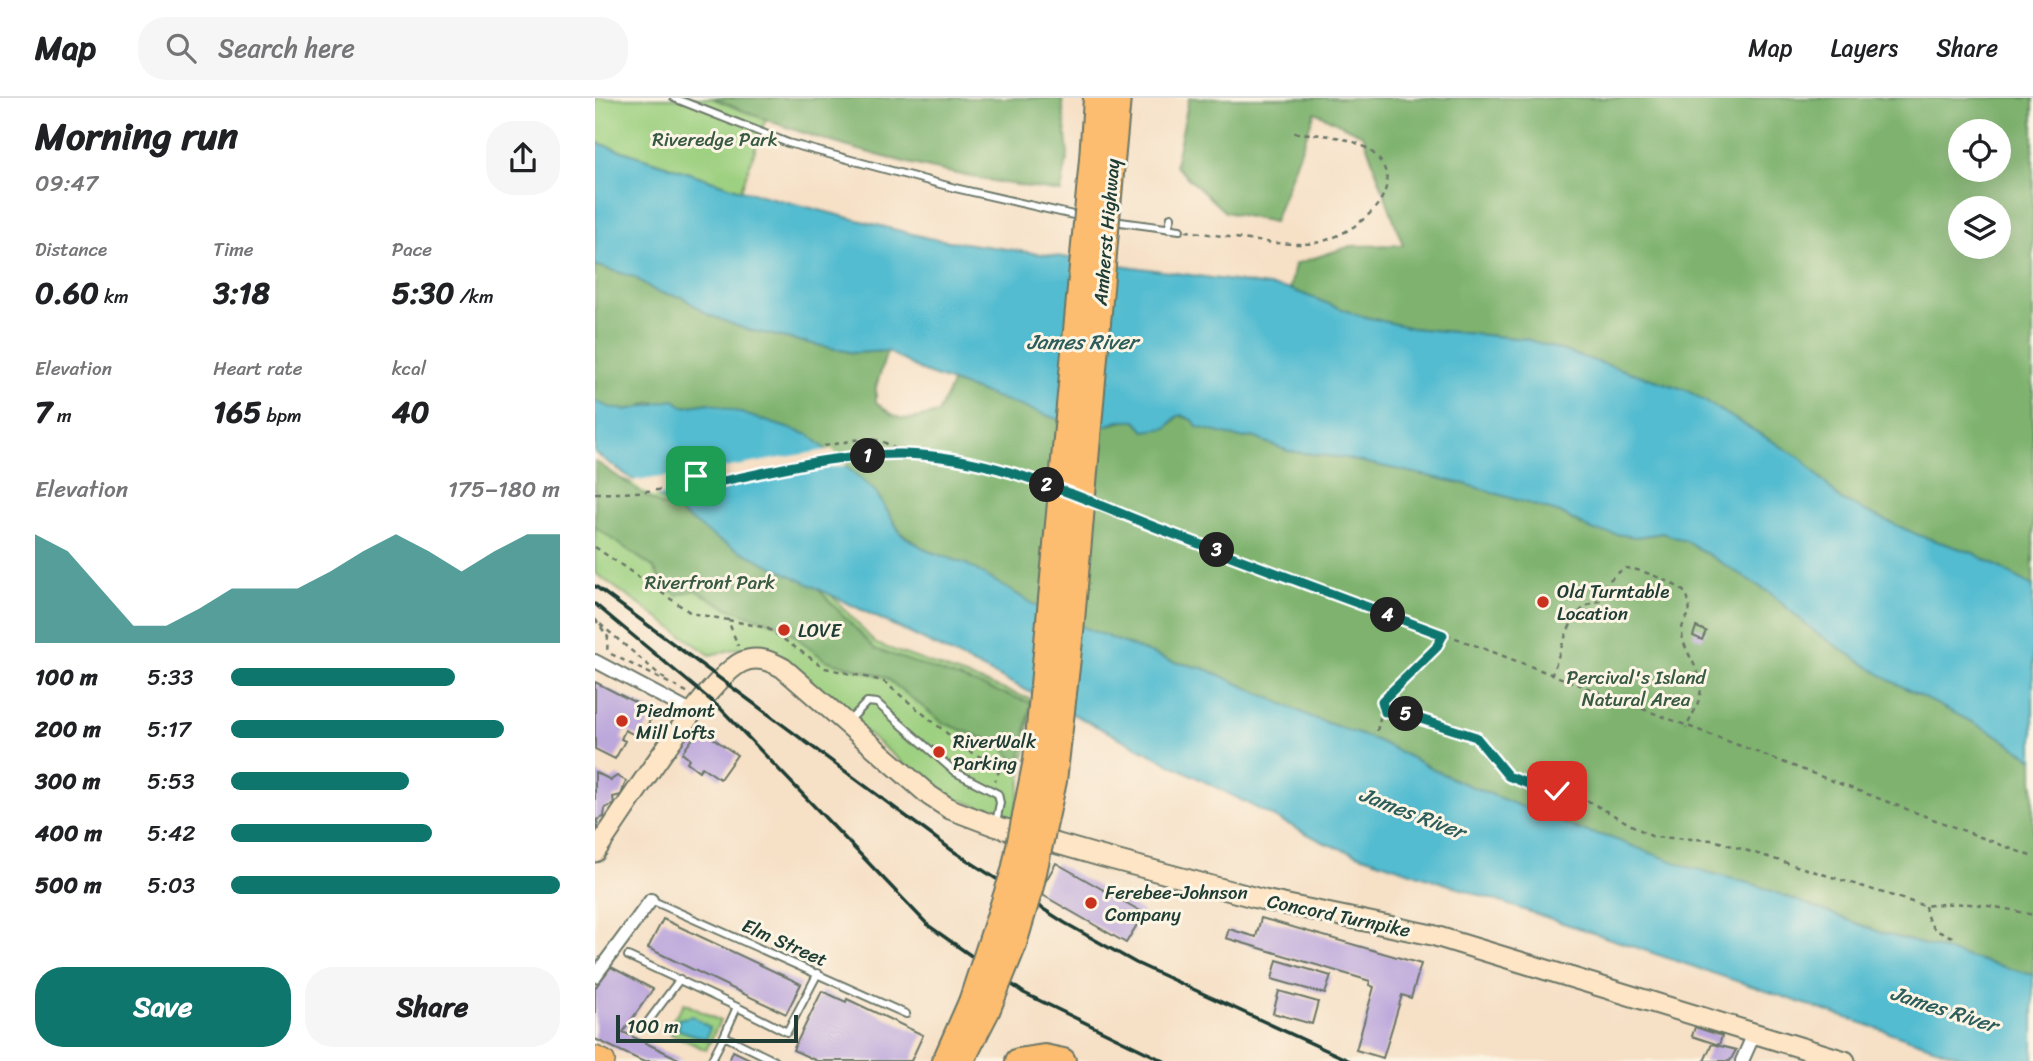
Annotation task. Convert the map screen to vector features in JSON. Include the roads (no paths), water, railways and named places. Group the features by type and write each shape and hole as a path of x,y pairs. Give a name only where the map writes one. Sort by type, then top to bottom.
{"highway":[{"name":"Amherst Highway","path":"1096,98 1102,160"},
{"name":"Amherst Highway","path":"979,1006 1014,871 1036,760 1054,699 1102,160 1118,98"},
{"path":"945,1061 979,1006"},
{"path":"962,1061 979,1006"},
{"path":"1018,1061 1044,1057 1063,1061"}],"main road":[{"path":"595,1057 604,1061"}],"street":[{"name":"Concord Turnpike","path":"691,703 726,676 747,653 783,668 930,796 950,809 995,826 1264,900 1432,935 1845,1061"},
{"path":"595,661 691,703 595,852"},
{"path":"595,976 651,900"},
{"path":"1742,1061 1754,1034"}],"lane":[{"path":"674,98 788,143 955,188 1067,215 1180,230"},
{"path":"1168,229 1171,217"},
{"path":"847,723 867,702 877,703 955,772 998,794 1000,803 995,826"},
{"name":"Elm Street","path":"651,900 907,1014"},
{"path":"628,956 786,1032 818,973"},
{"path":"644,1027 680,979"},
{"path":"711,1061 737,1007"},
{"path":"724,1035 775,1061"}],"water":[{"name":"James River","path":"595,142 741,190 928,238 1290,289 1357,315 1412,328 1526,339 1686,390 1802,459 1841,500 1918,535 1973,553 2033,586 2033,759 1994,733 1889,680 1815,632 1770,593 1688,542 1663,533 1636,537 1594,531 1560,513 1465,484 1344,458 1288,451 1253,437 1240,438 1197,427 1194,421 1182,415 1176,417 1167,428 1145,431 1136,421 1119,421 1102,427 1060,420 924,372 887,351 854,353 745,329 707,314 682,297 657,292 634,277 595,265"},
{"name":"James River","path":"595,400 605,406 625,410 675,400 683,407 710,403 809,435 875,491 901,534 928,551 966,564 1052,615 1170,661 1206,669 1316,719 1378,741 1455,780 1580,830 1611,838 1688,867 1756,885 1882,933 2033,975 2033,1061 1975,1061 1327,844 1016,685 720,541 595,453"},
{"path":"693,1016 710,1028 706,1039 679,1030 678,1019"}],"railway":[{"path":"595,586 953,851 1065,923 1136,963 1350,1061"},
{"path":"595,604 720,708 929,926 1024,993 1164,1061"}],"place":[{"name":"Old Turntable Location","path":"1543,602"},
{"name":"LOVE","path":"784,630"},
{"name":"Piedmont Mill Lofts","path":"622,721"},
{"name":"RiverWalk Parking","path":"939,752"},
{"name":"Ferebee-Johnson Company","path":"1091,903"}],"park label":[{"name":"Riveredge Park","path":"715,139"},
{"name":"Riverfront Park","path":"710,582"},
{"name":"Percival's Island Natural Area","path":"1636,688"}]}
